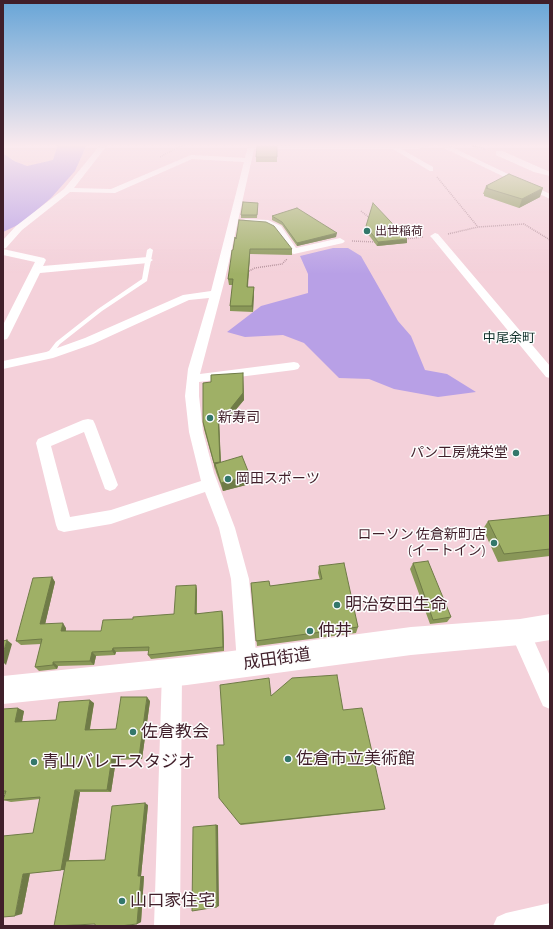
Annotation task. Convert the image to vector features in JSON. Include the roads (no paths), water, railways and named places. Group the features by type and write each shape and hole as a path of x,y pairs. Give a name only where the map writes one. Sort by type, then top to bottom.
{"street":[{"path":"3,246 19,228 70,187"},
{"path":"68,190 112,190 118,187"},
{"path":"243,187 220,279 194,369 192,396 196,432 210,484 226,528 240,579 247,663"},
{"path":"528,187 550,198"},
{"path":"235,221 268,222 278,228 294,251 340,241"},
{"path":"435,236 550,374"},
{"path":"3,252 41,260 3,336"},
{"path":"37,270 149,255"},
{"path":"3,365 49,355 88,341 188,297 215,294"},
{"path":"194,379 294,366"},
{"path":"110,485 88,424 43,443 64,525 111,517 210,484"},
{"name":"成田街道","path":"3,690 247,663 411,641 550,628"},
{"path":"520,632 550,699"},
{"path":"167,926 172,672"},
{"path":"506,926 550,916"}],"lane":[{"path":"49,355 58,343 100,310 146,280 149,255"}],"place":[{"name":"出世稲荷","path":"367,231"},
{"name":"新寿司","path":"210,418"},
{"name":"パン工房焼栄堂","path":"516,453"},
{"name":"岡田スポーツ","path":"228,479"},
{"name":"ローソン 佐倉新町店 (イートイン)","path":"494,543"},
{"name":"明治安田生命","path":"337,605"},
{"name":"仲井","path":"310,631"},
{"name":"佐倉教会","path":"133,732"},
{"name":"佐倉市立美術館","path":"288,759"},
{"name":"青山バレエスタジオ","path":"34,762"},
{"name":"山口家住宅","path":"122,901"}],"district":[{"name":"中尾余町","path":"509,338"}]}
